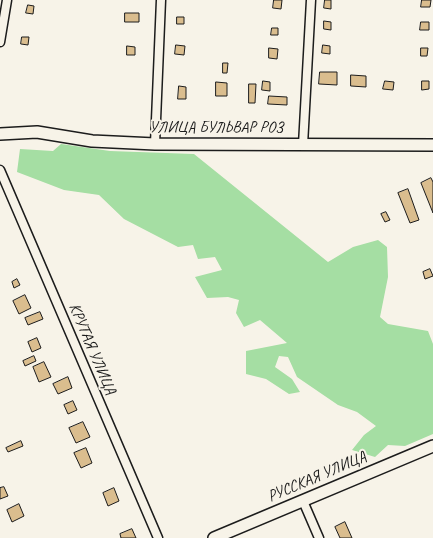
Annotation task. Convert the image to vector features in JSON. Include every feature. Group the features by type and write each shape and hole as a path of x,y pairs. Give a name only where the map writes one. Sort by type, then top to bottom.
{"street":[{"path":"0,42 7,0"},
{"path":"155,144 161,0"},
{"path":"303,145 311,0"},
{"name":"УЛИЦА БУЛЬВАР РОЗ","path":"0,134 37,132 92,141 155,144 433,145"},
{"name":"КРУТАЯ УЛИЦА","path":"0,170 158,538"},
{"name":"РУССКАЯ УЛИЦА","path":"214,538 433,446"},
{"path":"303,501 319,538"}],"green space":[{"path":"61,144 110,151 194,154 328,262 353,247 378,240 387,247 388,277 380,317 388,324 428,331 433,344 433,434 405,446 388,445 375,457 352,450 364,435 376,426 357,412 338,405 297,377 288,357 279,356 275,367 292,379 300,392 289,394 266,379 246,374 246,351 287,343 260,320 244,327 236,313 239,300 228,297 207,298 195,277 222,270 215,257 198,259 193,245 178,247 124,219 99,195 64,190 17,172 20,149 53,151"}],"building":[{"path":"274,0 282,0 281,9 273,8"},
{"path":"325,0 331,0 331,9 324,8"},
{"path":"422,0 431,0 430,7 421,7"},
{"path":"28,5 34,6 33,14 26,13"},
{"path":"125,13 139,13 139,22 125,22"},
{"path":"177,17 184,17 184,24 177,24"},
{"path":"324,21 331,22 331,30 324,29"},
{"path":"421,22 429,22 429,30 420,30"},
{"path":"272,28 278,28 278,35 271,35"},
{"path":"22,37 29,37 28,45 21,44"},
{"path":"176,45 185,46 184,55 175,54"},
{"path":"323,45 330,46 330,54 322,53"},
{"path":"127,46 135,47 135,55 127,55"},
{"path":"269,48 278,49 277,59 269,58"},
{"path":"421,48 428,48 427,56 421,56"},
{"path":"223,63 228,63 227,73 223,73"},
{"path":"320,72 337,72 337,85 319,84"},
{"path":"351,75 366,76 366,87 351,86"},
{"path":"263,81 270,82 270,91 262,90"},
{"path":"385,81 394,82 393,90 383,89"},
{"path":"422,81 429,81 429,89 422,90"},
{"path":"216,82 227,83 227,96 216,96"},
{"path":"249,84 256,84 255,103 249,103"},
{"path":"179,86 186,87 186,99 178,99"},
{"path":"269,96 287,97 287,105 268,104"},
{"path":"431,178 433,182 433,213 421,183"},
{"path":"408,189 419,220 410,223 398,193"},
{"path":"386,212 390,220 385,222 381,214"},
{"path":"430,269 433,276 425,279 423,272"},
{"path":"17,279 20,285 14,288 12,282"},
{"path":"25,295 31,308 19,314 13,301"},
{"path":"40,312 43,319 28,325 25,318"},
{"path":"37,338 41,348 32,352 28,342"},
{"path":"34,356 36,361 25,366 23,361"},
{"path":"44,362 51,377 39,382 33,367"},
{"path":"68,377 72,388 58,394 53,384"},
{"path":"73,401 77,410 68,414 64,405"},
{"path":"83,422 90,437 76,443 69,428"},
{"path":"21,441 23,446 8,452 6,448"},
{"path":"86,448 92,463 81,468 74,453"},
{"path":"4,487 8,496 0,499 0,488"},
{"path":"114,488 119,501 108,506 103,493"},
{"path":"19,504 24,516 12,522 7,510"},
{"path":"345,522 352,538 340,538 335,527"},
{"path":"132,529 136,538 121,538 120,534"}]}
